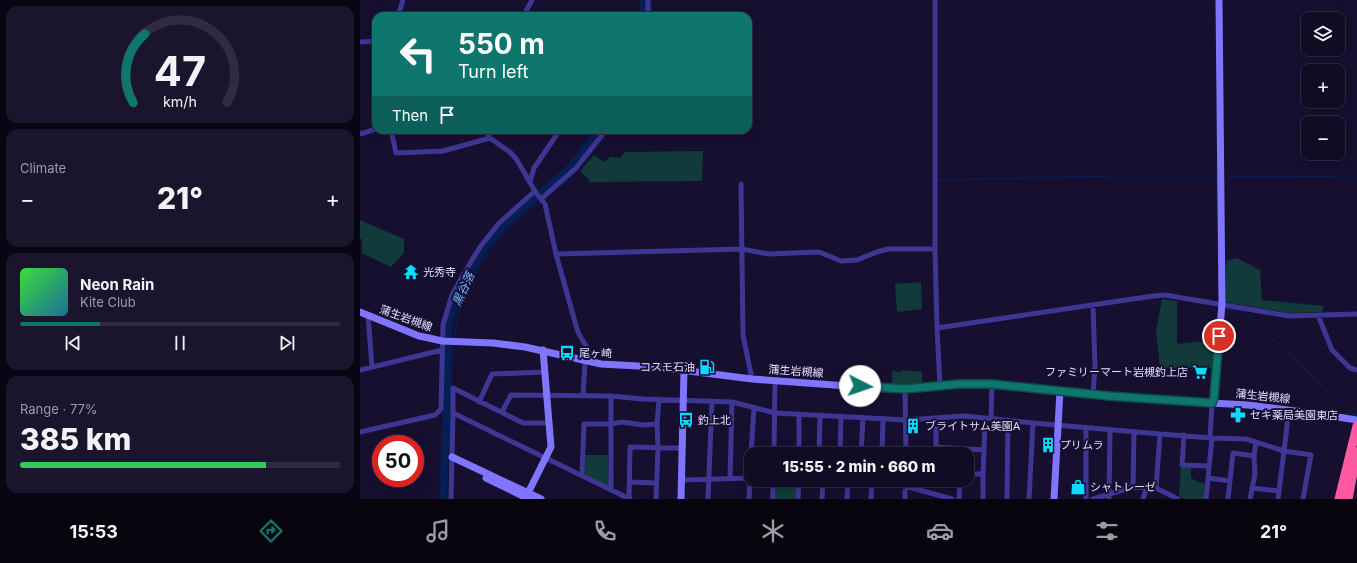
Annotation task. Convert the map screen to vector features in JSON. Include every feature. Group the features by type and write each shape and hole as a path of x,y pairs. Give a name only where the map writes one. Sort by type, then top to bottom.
{"highway":[{"path":"1338,499 1357,426"},
{"path":"1348,499 1357,452"}],"main road":[{"path":"1212,403 1214,398 1222,304 1219,0"},
{"name":"蒲生岩槻線","path":"360,312 419,336 445,341 493,343 543,350 593,363 684,370 752,379 905,389 992,384 1170,401 1235,404 1357,420"},
{"path":"527,497 551,447 543,350"},
{"path":"681,499 684,370"},
{"path":"1054,499 1060,391"},
{"path":"452,459 527,497 541,499"}],"street":[{"path":"399,12 403,0"},
{"path":"526,12 532,0"},
{"path":"648,0 648,12"},
{"path":"935,0 935,249 940,386"},
{"path":"360,42 372,41"},
{"path":"360,134 372,130"},
{"path":"392,134 396,153 443,151 490,138"},
{"path":"488,134 490,138 511,153 517,160 545,204 556,254 578,333 589,351 593,363"},
{"path":"530,182 534,168 557,134"},
{"path":"360,432 435,415 441,409 442,350 445,341 443,324 452,296 466,270 480,247 499,223 576,168 603,134"},
{"path":"741,184 742,335 752,379"},
{"path":"556,254 742,249 768,254 819,252 841,261 857,260 888,249 935,249"},
{"path":"937,328 1165,295 1289,316 1357,314"},
{"path":"1093,305 1095,368 1093,394"},
{"path":"368,315 372,367"},
{"path":"1318,315 1332,350 1350,368 1357,370"},
{"path":"360,370 442,350"},
{"path":"583,396 585,361"},
{"path":"479,402 492,374 544,372"},
{"path":"774,447 775,380"},
{"path":"991,419 992,384"},
{"path":"451,499 453,388 479,402 523,422 549,423"},
{"path":"905,389 906,447"},
{"path":"502,412 511,395 611,396 732,402 775,413 906,420 964,416 1058,426 1211,438 1246,439 1284,451 1311,455 1303,499"},
{"path":"610,490 611,396"},
{"path":"656,499 658,447 657,424 659,399"},
{"path":"708,499 712,401"},
{"path":"730,479 732,402"},
{"path":"1206,499 1212,403"},
{"path":"752,447 754,407"},
{"path":"1278,499 1289,410"},
{"path":"453,413 629,499 630,447 682,448"},
{"path":"799,414 799,447"},
{"path":"819,447 820,415"},
{"path":"840,447 841,416"},
{"path":"861,447 863,417"},
{"path":"882,447 883,418"},
{"path":"983,499 984,418"},
{"path":"936,419 936,447"},
{"path":"1007,499 1008,420"},
{"path":"582,475 584,424 611,424 622,422 643,425 657,424"},
{"path":"1029,499 1033,423"},
{"path":"1086,428 1086,499"},
{"path":"1109,496 1110,430"},
{"path":"1133,487 1134,432"},
{"path":"1156,488 1160,434"},
{"path":"1184,435 1182,465 1209,466"},
{"path":"1250,499 1255,474 1254,456 1256,442"},
{"path":"974,449 984,450"},
{"path":"1228,499 1232,453 1254,456"},
{"path":"974,474 983,474"},
{"path":"682,480 744,478"},
{"path":"1208,478 1230,480"},
{"path":"630,482 656,483"},
{"path":"749,499 750,487"},
{"path":"773,487 773,499"},
{"path":"798,499 799,487"},
{"path":"822,499 823,487"},
{"path":"847,499 848,487"},
{"path":"871,499 872,487"},
{"path":"905,487 905,499"},
{"path":"914,487 936,497 952,499"},
{"path":"960,487 960,499"},
{"path":"1093,499 1109,496 1133,487 1156,488 1178,499"},
{"path":"1143,499 1147,487"},
{"path":"1252,488 1279,491"}],"green space":[{"path":"703,151 702,181 588,182 589,180 580,171 594,155 605,162 610,157 620,158 625,152"},
{"path":"360,220 404,239 404,253 391,267 362,253"},
{"path":"1236,258 1260,270 1262,300 1324,306 1322,312 1288,313 1225,302 1226,261"},
{"path":"921,282 922,309 897,312 895,284"},
{"path":"1162,299 1177,301 1177,344 1213,340 1213,368 1160,368 1156,331"},
{"path":"901,370 922,372 922,384 892,384 892,371 901,372"},
{"path":"585,455 608,455 608,486 585,475"},
{"path":"1181,467 1191,467 1191,478 1198,482 1205,483 1204,499 1184,499 1179,496"},
{"path":"776,487 796,487 796,499 775,499"}],"waterway":[{"name":"黒谷落","path":"644,0 644,12"},
{"path":"651,12 652,0"},
{"name":"黒谷落","path":"443,499 448,387 447,338 450,318 456,299 469,272 485,246 505,224 571,167 597,134"},
{"path":"579,167 607,134"},
{"path":"544,200 576,172"},
{"path":"937,180 1116,176 1217,176 1218,212"},
{"path":"1228,177 1357,176"},
{"path":"454,340 456,324 465,294 479,266 497,241 541,202"},
{"path":"1225,309 1243,311 1344,406"},
{"path":"453,343 453,363"},
{"path":"1346,413 1357,415"}],"place":[{"name":"光秀寺","path":"411,272"},
{"name":"尾ヶ崎","path":"567,353"},
{"name":"コスモ石油","path":"707,367"},
{"name":"ファミリーマート岩槻釣上店","path":"1200,372"},
{"name":"セキ薬局美園東店","path":"1238,415"},
{"name":"釣上北","path":"686,420"},
{"name":"ブライトサム美園A","path":"913,426"},
{"name":"プリムラ","path":"1048,445"},
{"name":"シャトレーゼ","path":"1078,487"}],"route":[{"path":"860,386 905,389 959,384 992,384 1109,396 1212,403 1214,398 1219,336"}]}
